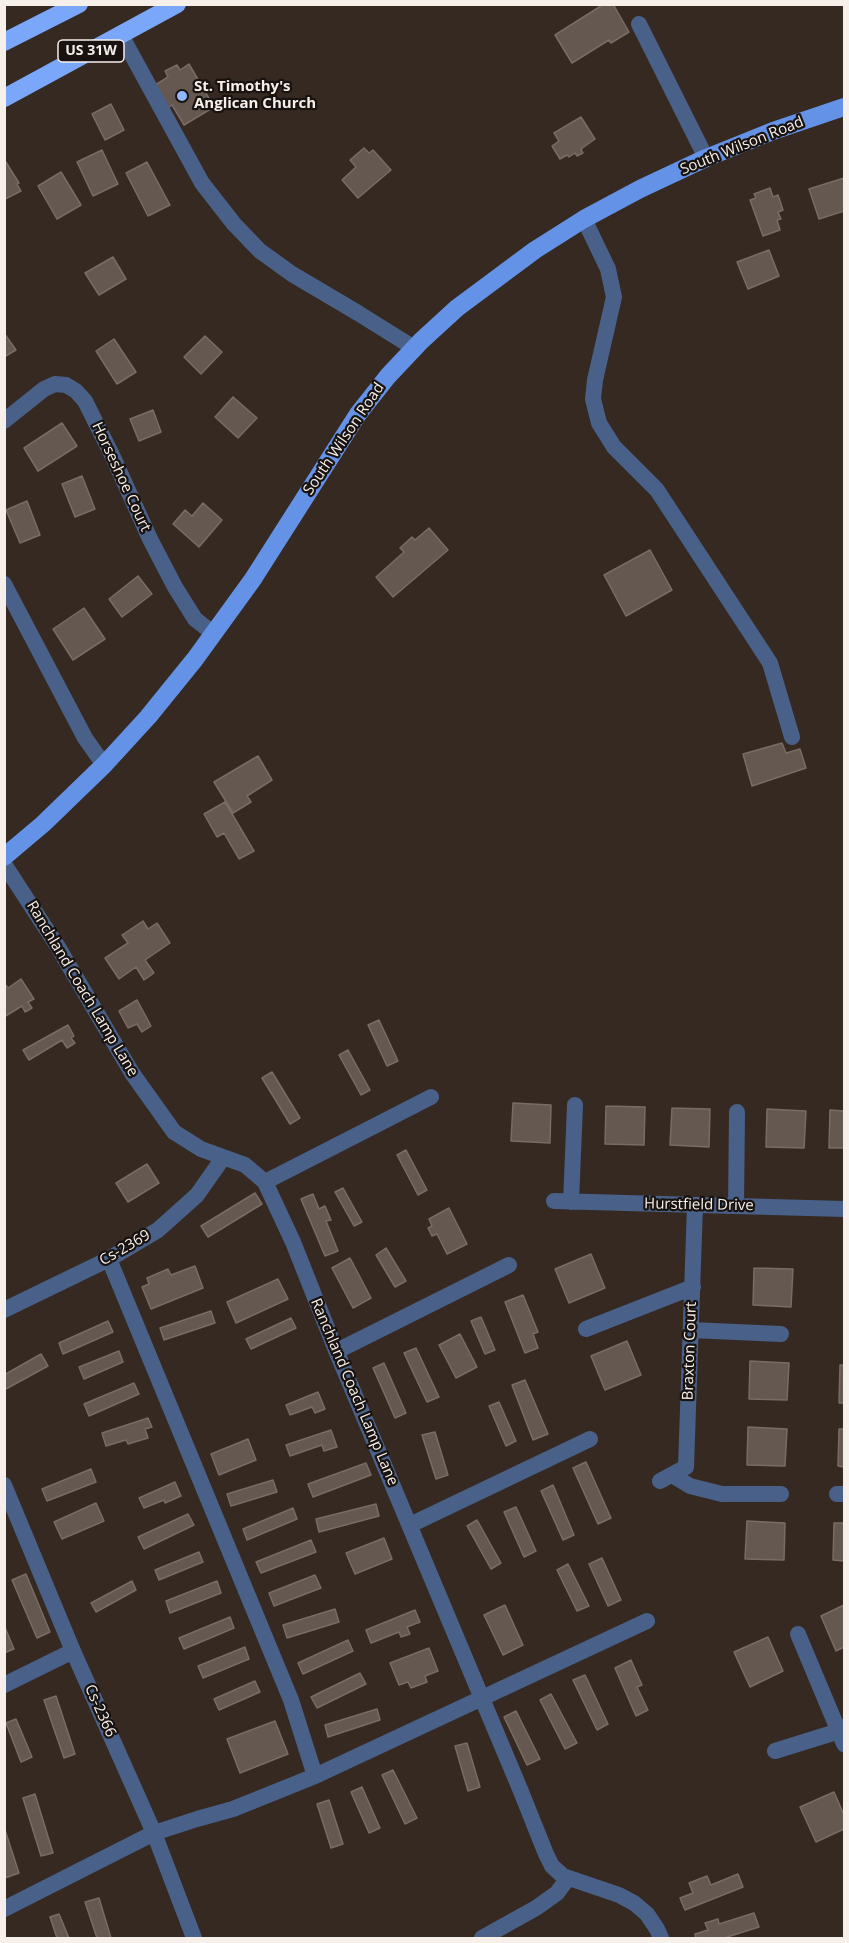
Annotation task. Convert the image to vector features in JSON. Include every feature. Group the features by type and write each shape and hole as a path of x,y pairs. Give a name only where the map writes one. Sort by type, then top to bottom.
{"highway":[{"name":"US 31W","path":"4,42 79,4"},
{"name":"US 31W","path":"4,98 177,4"}],"main road":[{"name":"South Wilson Road","path":"4,857 43,824 104,765 148,717 214,634 253,579 358,414 414,348 457,308 535,250 584,219 640,189 706,158 844,107"}],"street":[{"path":"639,24 706,158"},
{"path":"121,35 202,183 234,224 260,251 292,274 414,348"},
{"path":"584,219 608,269 614,297 595,380 593,399 599,423 614,447 657,490 770,663 792,737"},
{"name":"Horseshoe Court","path":"4,421 44,389 55,384 66,385 76,391 85,401 175,587 195,619 214,634"},
{"path":"4,584 85,738 104,765"},
{"name":"Ranchland Coach Lamp Lane","path":"4,864 58,947 132,1073 174,1132 187,1141 223,1158 245,1165 265,1182 293,1242 552,1866 568,1878 619,1894 634,1903 647,1914 661,1938"},
{"path":"265,1182 431,1097"},
{"path":"571,1202 575,1105"},
{"path":"736,1206 738,1112"},
{"name":"Cs-2369","path":"4,1310 109,1259 158,1230 201,1191 223,1158"},
{"name":"Hurstfield Drive","path":"554,1201 844,1209"},
{"name":"Braxton Court","path":"695,1205 687,1467 666,1478 722,1494 782,1494"},
{"path":"109,1259 291,1700 315,1776"},
{"path":"337,1351 509,1265"},
{"path":"586,1329 693,1287"},
{"path":"691,1330 781,1334"},
{"path":"410,1525 590,1439"},
{"name":"Cs-2366","path":"4,1485 73,1652 154,1833 194,1938"},
{"path":"4,1909 154,1833 196,1818 233,1809 315,1776 647,1621"},
{"path":"775,1750 843,1734 798,1634"},
{"path":"4,1685 73,1652"},
{"path":"482,1938 536,1908 557,1893 568,1878"}],"building":[{"path":"604,4 613,4 629,32 611,43 609,40 572,63 555,35"},
{"name":"St. Timothy's Anglican Church","path":"189,64 214,107 184,125 172,105 165,110 152,87 168,77 165,71 177,65 180,70"},
{"path":"111,104 124,130 105,140 92,114"},
{"path":"581,117 595,139 581,149 583,153 577,156 575,153 569,157 567,155 560,159 552,146 559,141 554,133"},
{"path":"364,148 369,153 373,150 391,170 358,198 342,180 356,167 350,160"},
{"path":"102,150 118,184 93,196 77,162"},
{"path":"4,159 19,183 17,184 21,191 5,199"},
{"path":"147,162 170,205 148,216 126,173"},
{"path":"61,172 81,205 57,219 38,186"},
{"path":"844,178 844,211 819,219 809,189"},
{"path":"770,188 773,197 778,195 783,210 778,212 781,219 777,220 780,230 763,236 750,200 756,198 754,194"},
{"path":"769,250 779,276 748,289 737,262"},
{"path":"113,257 126,279 99,295 85,273"},
{"path":"4,333 16,350 4,357"},
{"path":"205,336 222,352 201,374 184,357"},
{"path":"114,339 136,372 117,384 96,351"},
{"path":"233,397 257,418 238,438 215,417"},
{"path":"153,410 161,432 139,441 130,419"},
{"path":"62,423 77,446 38,471 24,448"},
{"path":"82,476 95,509 75,517 62,484"},
{"path":"27,501 40,535 20,543 6,510"},
{"path":"203,503 222,520 199,547 173,524 185,510 192,516"},
{"path":"429,528 448,550 393,597 376,577 404,552 400,548 412,537 415,540"},
{"path":"650,550 672,590 626,616 604,575"},
{"path":"138,576 152,594 122,617 109,599"},
{"path":"84,608 105,639 73,660 53,629"},
{"path":"782,743 786,753 800,749 806,768 752,786 743,754"},
{"path":"258,756 272,780 247,796 251,802 233,813 214,782"},
{"path":"225,802 254,851 239,859 224,833 217,837 204,814"},
{"path":"143,921 148,929 157,923 170,943 145,960 154,973 144,980 136,967 119,979 105,958 128,943 122,935"},
{"path":"21,979 34,999 28,1002 32,1008 25,1012 22,1006 4,1017 4,983 8,988"},
{"path":"137,1000 151,1026 142,1032 137,1024 128,1028 119,1011"},
{"path":"379,1020 398,1061 387,1066 368,1025"},
{"path":"68,1025 74,1036 71,1038 75,1043 67,1048 62,1040 29,1060 23,1050"},
{"path":"348,1050 370,1090 361,1095 339,1055"},
{"path":"272,1072 300,1118 290,1124 262,1078"},
{"path":"513,1103 551,1105 550,1143 511,1141"},
{"path":"606,1106 645,1107 644,1145 605,1144"},
{"path":"672,1108 710,1109 709,1147 670,1145"},
{"path":"767,1109 806,1111 804,1148 766,1147"},
{"path":"830,1110 844,1111 844,1148 829,1148"},
{"path":"406,1150 427,1190 418,1195 397,1155"},
{"path":"147,1164 159,1183 128,1202 116,1183"},
{"path":"343,1188 362,1222 354,1226 335,1192"},
{"path":"255,1193 262,1204 208,1237 201,1226"},
{"path":"313,1194 319,1209 325,1206 331,1220 326,1221 338,1251 325,1256 301,1199"},
{"path":"449,1208 467,1244 447,1254 437,1234 432,1236 428,1228 432,1226 429,1219"},
{"path":"386,1248 406,1281 395,1287 376,1255"},
{"path":"591,1254 605,1288 569,1303 555,1269"},
{"path":"350,1258 371,1298 353,1308 332,1268"},
{"path":"195,1266 203,1288 151,1309 142,1287 149,1284 147,1278 168,1269 171,1275"},
{"path":"754,1268 793,1269 791,1307 753,1305"},
{"path":"278,1279 288,1299 236,1323 227,1302"},
{"path":"523,1295 538,1332 533,1334 538,1348 525,1353 505,1302"},
{"path":"211,1311 215,1323 164,1340 160,1328"},
{"path":"481,1317 495,1350 485,1354 471,1321"},
{"path":"291,1318 296,1328 251,1349 246,1339"},
{"path":"108,1321 113,1332 63,1354 59,1343"},
{"path":"460,1334 477,1367 456,1378 439,1345"},
{"path":"627,1341 641,1375 605,1390 591,1356"},
{"path":"416,1348 439,1397 427,1402 404,1353"},
{"path":"119,1351 123,1362 84,1379 79,1367"},
{"path":"41,1354 48,1366 4,1390 4,1375"},
{"path":"750,1361 789,1363 787,1400 749,1399"},
{"path":"384,1363 406,1413 395,1418 373,1368"},
{"path":"840,1365 844,1365 844,1403 839,1403"},
{"path":"525,1380 548,1434 533,1440 512,1385"},
{"path":"134,1383 139,1394 89,1416 84,1404"},
{"path":"318,1392 325,1409 315,1413 312,1407 290,1415 286,1405"},
{"path":"499,1402 516,1441 506,1446 489,1406"},
{"path":"148,1418 152,1427 145,1429 148,1438 128,1444 126,1440 106,1446 102,1433"},
{"path":"748,1427 787,1429 785,1466 747,1465"},
{"path":"839,1429 844,1429 844,1467 838,1466"},
{"path":"331,1430 337,1447 324,1451 322,1445 290,1456 286,1445"},
{"path":"435,1432 448,1475 436,1479 422,1435"},
{"path":"248,1439 256,1460 219,1475 211,1454"},
{"path":"586,1462 611,1518 598,1524 573,1468"},
{"path":"366,1463 371,1475 313,1497 308,1484"},
{"path":"91,1469 96,1482 47,1501 42,1489"},
{"path":"273,1480 277,1492 231,1506 227,1494"},
{"path":"175,1482 181,1496 144,1508 139,1498"},
{"path":"553,1485 574,1535 563,1540 541,1491"},
{"path":"96,1503 104,1521 62,1539 54,1522"},
{"path":"376,1504 379,1516 319,1532 316,1519"},
{"path":"516,1507 536,1551 524,1557 504,1512"},
{"path":"293,1508 297,1519 247,1540 243,1529"},
{"path":"188,1514 194,1525 144,1549 138,1537"},
{"path":"477,1520 501,1563 491,1569 467,1526"},
{"path":"747,1521 785,1523 784,1560 745,1559"},
{"path":"834,1523 844,1523 844,1561 833,1560"},
{"path":"384,1538 392,1559 355,1574 346,1553"},
{"path":"311,1540 316,1552 261,1573 256,1562"},
{"path":"199,1552 203,1562 159,1580 155,1570"},
{"path":"602,1558 621,1600 608,1606 589,1564"},
{"path":"568,1564 589,1606 577,1611 557,1570"},
{"path":"26,1574 50,1632 37,1638 12,1580"},
{"path":"315,1575 321,1588 274,1606 269,1593"},
{"path":"132,1581 136,1590 96,1612 91,1603"},
{"path":"217,1581 221,1593 170,1613 166,1601"},
{"path":"505,1605 523,1645 503,1655 484,1615"},
{"path":"844,1605 844,1647 836,1651 821,1616"},
{"path":"335,1609 339,1622 287,1638 283,1625"},
{"path":"415,1610 420,1622 407,1627 410,1634 401,1637 399,1632 371,1643 366,1630"},
{"path":"230,1617 234,1628 184,1649 179,1638"},
{"path":"4,1625 14,1649 4,1653"},
{"path":"768,1637 783,1671 750,1687 734,1652"},
{"path":"348,1640 353,1651 303,1674 298,1663"},
{"path":"245,1647 249,1659 203,1678 198,1666"},
{"path":"429,1648 438,1671 425,1676 427,1682 411,1688 408,1682 399,1685 390,1663"},
{"path":"631,1660 642,1685 637,1687 648,1710 636,1716 615,1668"},
{"path":"360,1673 366,1684 317,1708 311,1697"},
{"path":"585,1675 608,1724 597,1730 573,1680"},
{"path":"255,1681 260,1692 219,1710 214,1699"},
{"path":"551,1694 577,1743 565,1749 540,1700"},
{"path":"56,1696 75,1754 64,1758 44,1700"},
{"path":"377,1709 380,1720 328,1737 325,1725"},
{"path":"516,1711 540,1759 527,1765 504,1717"},
{"path":"16,1719 32,1757 21,1762 6,1723"},
{"path":"275,1721 288,1754 240,1773 227,1739"},
{"path":"467,1743 480,1787 468,1791 455,1746"},
{"path":"393,1770 417,1818 405,1824 382,1775"},
{"path":"362,1787 380,1828 369,1833 351,1792"},
{"path":"834,1792 844,1815 844,1829 816,1842 800,1807"},
{"path":"35,1794 53,1853 41,1856 23,1798"},
{"path":"329,1800 343,1844 331,1848 317,1804"},
{"path":"4,1827 19,1873 5,1878 4,1875"},
{"path":"738,1874 743,1887 685,1910 680,1898 693,1893 689,1883 707,1876 711,1885"},
{"path":"99,1898 111,1938 97,1938 85,1902"},
{"path":"754,1913 759,1927 724,1938 696,1938 695,1934 708,1930 705,1923 718,1919 719,1924"},
{"path":"59,1914 69,1938 57,1938 50,1917"}],"place":[{"name":"St. Timothy's Anglican Church","path":"182,96"}]}
